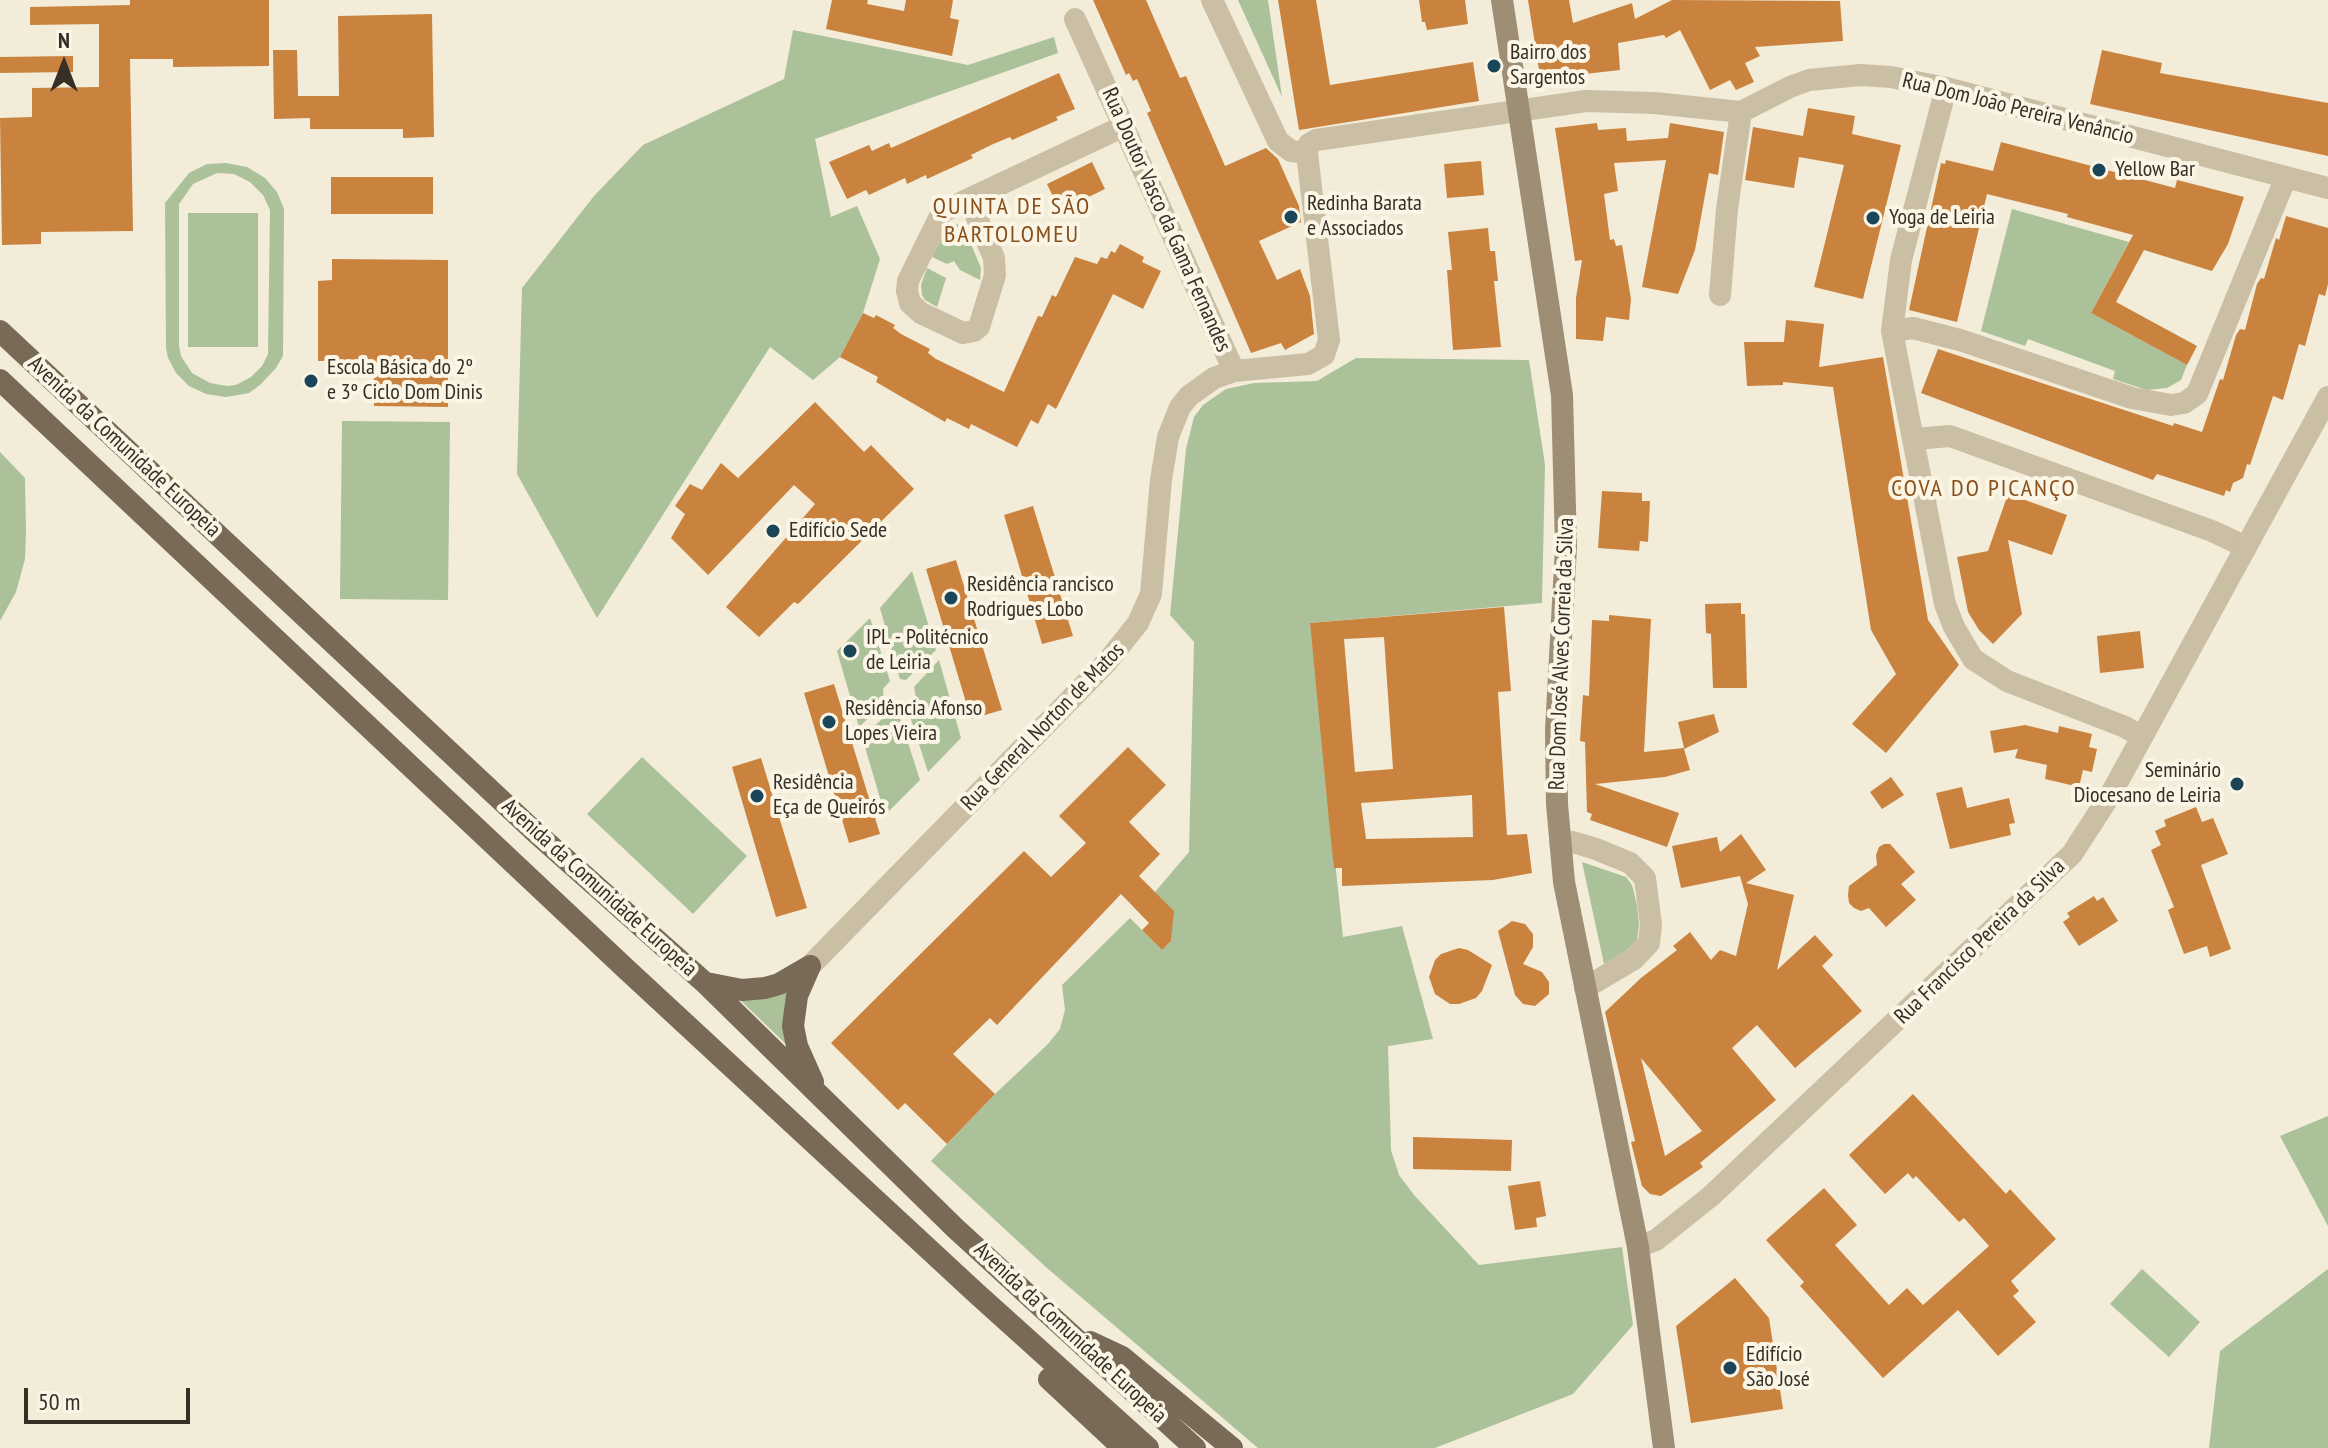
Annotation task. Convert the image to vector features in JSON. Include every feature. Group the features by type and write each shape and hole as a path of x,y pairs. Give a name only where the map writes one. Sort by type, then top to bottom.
{"main road":[{"name":"Rua Dom José Alves Correia da Silva","path":"1502,0 1558,364 1564,428 1566,547 1556,730 1564,882 1638,1247 1664,1448"},
{"name":"Avenida da Comunidade Europeia","path":"0,331 535,832 704,982 955,1228 1195,1448"},
{"name":"Avenida da Comunidade Europeia","path":"0,380 613,958 1148,1448"},
{"path":"704,982 742,990 765,988 779,984 810,966"},
{"path":"810,966 797,996 793,1026 797,1046 821,1097"},
{"path":"976,1293 1010,1340 1123,1448"},
{"path":"1070,1332 1122,1357 1232,1448"}],"street":[{"path":"1212,0 1278,141 1291,151 1307,153 1309,144 1316,140 1586,101 1621,100 1741,112 1727,209 1720,295"},
{"name":"Rua Doutor Vasco da Gama Fernandes","path":"1075,19 1234,371 1308,364 1320,359 1327,348 1329,340 1307,153"},
{"name":"Rua Dom João Pereira Venâncio","path":"1741,112 1809,80 1860,75 1891,77 1946,88 2328,188"},
{"path":"1946,88 1901,260 1892,331 1945,604 1954,627 1973,659 2007,681 2125,727 2142,737"},
{"path":"969,199 994,258 995,275 979,327 963,333 921,313 910,303 907,291 908,281 942,212 969,199 1124,126"},
{"path":"1892,331 1913,328 1960,340 2132,398 2171,405 2184,403 2197,394 2286,177"},
{"name":"Rua General Norton de Matos","path":"810,966 1114,655 1138,623 1151,594 1161,480 1173,422 1180,407 1198,387 1234,371"},
{"name":"Rua Francisco Pereira da Silva","path":"1638,1247 1656,1240 1711,1196 2054,873 2090,829 2328,397"},
{"path":"1915,439 1950,436 2212,531 2246,547"},
{"path":"1560,843 1573,842 1630,863 1645,878 1651,925 1649,943 1634,959 1585,988"}],"green space":[{"path":"1238,0 1268,0 1282,97"},
{"path":"793,30 968,65 1054,37 1058,53 815,139 831,217 857,206 880,259 863,313 840,357 813,380 770,347 597,618 517,474 522,288 594,196 643,145 784,79"},
{"path":"226,163 247,167 265,178 277,192 284,209 283,356 276,368 249,393 226,397 206,394 189,386 176,373 166,348 165,203 189,173 207,164","holes":["217,173 234,174 250,182 263,195 270,210 268,354 251,377 227,386 210,383 192,373 181,356 179,204 193,184"]},
{"path":"2012,209 2129,242 2091,313 2187,365 2181,380 2167,388 2147,390 2113,379 2115,371 2028,339 2025,346 1981,331"},
{"path":"188,213 258,213 258,347 188,347"},
{"path":"957,224 965,230 981,268 980,280 960,270 954,261 947,264 932,257 947,227"},
{"path":"927,268 946,278 937,307 922,295 921,285"},
{"path":"1356,358 1529,360 1545,465 1542,603 1310,623 1343,937 1402,926 1433,1039 1388,1046 1391,1150 1399,1175 1414,1195 1479,1265 1622,1247 1633,1325 1573,1394 1435,1448 1258,1448 1047,1268 931,1161 1048,1044 1060,1029 1065,1010 1062,985 1130,918 1162,950 1171,941 1173,911 1155,892 1189,852 1194,642 1170,615 1186,449 1194,417 1203,405 1226,389 1254,383 1317,381"},
{"path":"342,421 450,422 448,600 340,599"},
{"path":"0,452 25,478 26,533 25,559 16,592 0,621"},
{"path":"912,571 936,650 906,680 900,679 880,608"},
{"path":"870,618 890,681 883,689 884,703 859,727 837,651"},
{"path":"939,660 961,738 928,772 908,710 916,698 914,687"},
{"path":"891,711 898,712 920,780 885,815 862,737"},
{"path":"642,757 747,856 693,914 587,814"},
{"path":"1582,862 1626,877 1632,885 1637,905 1637,940 1626,951 1604,964"},
{"path":"794,985 792,1050 736,996"},
{"path":"2328,1116 2328,1226 2280,1136"},
{"path":"2142,1269 2200,1322 2169,1357 2110,1304"},
{"path":"2328,1269 2328,1448 2209,1448 2220,1351"}],"building":[{"path":"130,0 269,0 269,66 173,67 173,59 130,59 133,231 41,232 41,244 2,245 0,118 32,117 32,88 99,87 99,24 30,25 30,7 130,5"},
{"path":"832,0 868,0 867,4 904,11 906,0 953,0 950,18 959,20 952,56 826,29"},
{"path":"1093,0 1146,0 1180,78 1186,76 1225,166 1266,148 1278,159 1299,206 1301,222 1259,241 1277,280 1300,269 1310,296 1314,334 1285,350 1281,343 1251,353 1147,113 1151,111 1137,79 1133,81 1129,73 1126,75"},
{"path":"1278,0 1316,0 1330,85 1473,62 1479,101 1299,130"},
{"path":"1419,0 1465,0 1468,24 1427,30 1425,22 1422,22"},
{"path":"1528,0 1569,0 1573,23 1632,3 1635,19 1672,0 1840,1 1843,41 1755,47 1760,56 1745,63 1754,82 1736,90 1730,80 1710,90 1680,30 1666,38 1664,35 1618,43 1620,70 1541,82"},
{"path":"432,14 434,137 403,138 403,129 310,129 310,118 274,119 273,50 297,50 298,96 339,96 338,16"},
{"path":"2102,50 2162,63 2160,73 2328,103 2328,156 2090,104"},
{"path":"73,56 73,72 0,73 0,57"},
{"path":"1059,73 1075,109 1012,140 1010,137 991,145 971,155 973,158 927,179 926,175 907,184 905,178 869,195 866,190 847,199 829,162 869,145 872,151 889,143 891,148"},
{"path":"1808,108 1855,116 1852,134 1901,145 1863,299 1814,287 1844,165 1799,157 1794,188 1745,180 1753,127 1803,136"},
{"path":"1597,123 1598,130 1626,128 1627,141 1668,138 1670,123 1724,132 1718,175 1709,173 1695,250 1678,294 1642,287 1666,160 1614,163 1618,191 1604,194 1610,240 1614,239 1616,246 1622,245 1631,299 1629,320 1606,317 1603,341 1576,339 1576,298 1582,260 1575,261 1555,128"},
{"path":"2001,142 2175,188 2177,180 2244,197 2228,244 2212,271 2144,250 2116,302 2197,346 2187,365 2091,313 2133,235 2067,217 2068,214 1987,194 1957,322 1909,310 1941,163 1945,164 1946,160 1993,171"},
{"path":"1481,161 1484,195 1447,198 1444,164"},
{"path":"1092,162 1105,189 1060,211 1047,184"},
{"path":"331,177 433,177 433,214 331,214"},
{"path":"2286,216 2328,228 2328,284 2325,296 2319,294 2305,346 2299,344 2283,400 2273,396 2250,465 2247,464 2243,478 2233,483 2230,492 2226,490 2224,496 2157,474 2153,480 1921,393 1938,349 2173,426 2174,423 2202,432 2220,379 2223,380 2236,335 2240,329 2245,330 2257,284 2261,278 2264,279"},
{"path":"1488,228 1490,251 1495,251 1498,281 1494,281 1501,347 1453,350 1447,270 1452,270 1448,232"},
{"path":"1120,244 1144,257 1142,262 1161,271 1143,309 1113,294 1056,409 1048,404 1038,424 1031,420 1017,447 971,424 969,429 947,418 945,422 876,382 878,377 840,357 863,313 874,318 876,315 895,325 893,328 901,334 930,349 928,353 936,359 1004,392 1038,316 1042,317 1052,295 1056,297 1075,257 1097,264 1101,257 1107,259 1111,251 1115,253"},
{"path":"332,259 448,260 448,407 374,406 374,360 318,361 318,281 332,280"},
{"path":"1786,320 1824,324 1819,367 1883,357 1928,620 1959,665 1886,753 1852,724 1896,674 1871,630 1833,387 1783,382 1783,385 1747,386 1744,342 1784,342"},
{"name":"Edifício Sede","path":"815,402 864,452 871,445 914,489 798,604 794,602 759,637 726,607 815,504 794,485 708,575 671,538 685,514 675,506 690,484 702,490 721,463 738,478"},
{"path":"1602,491 1642,493 1642,501 1650,501 1648,542 1640,541 1639,551 1598,548"},
{"path":"2008,494 2067,515 2052,555 2008,540 2022,614 1993,644 1979,630 1968,612 1957,557 1988,551"},
{"path":"1033,506 1073,636 1042,644 1004,515"},
{"path":"956,560 1002,710 971,719 926,569"},
{"path":"1741,603 1741,614 1745,614 1747,688 1713,688 1711,634 1706,633 1705,604"},
{"path":"1504,607 1511,691 1498,692 1507,835 1527,834 1532,873 1493,880 1342,886 1342,868 1334,868 1310,623","holes":["1384,637 1393,769 1355,772 1344,639","1472,795 1473,837 1366,839 1361,803"]},
{"path":"1609,615 1651,619 1644,752 1684,748 1678,722 1714,714 1719,732 1684,749 1690,770 1665,777 1595,784 1679,813 1667,847 1590,820 1592,814 1587,812 1585,742 1580,741 1583,695 1589,696 1592,620 1609,621"},
{"path":"2140,631 2144,668 2100,673 2097,636"},
{"path":"834,684 880,834 849,843 804,693"},
{"path":"2025,725 2058,733 2059,726 2092,734 2089,747 2097,749 2092,772 2083,770 2079,787 2045,779 2047,765 2015,758 2018,749 1994,753 1990,731"},
{"path":"1128,747 1166,785 1129,822 1160,854 1139,876 1174,911 1171,941 1162,950 1142,930 1149,923 1121,894 997,1025 990,1018 953,1054 995,1094 947,1144 905,1103 898,1110 831,1043 1024,851 1051,877 1086,843 1059,816"},
{"path":"761,758 807,908 776,917 732,767"},
{"path":"1891,777 1904,795 1882,809 1870,792"},
{"path":"1962,787 1967,808 2009,798 2015,823 2009,824 2011,835 1950,849 1936,793"},
{"path":"2196,807 2202,822 2213,818 2228,854 2201,865 2231,949 2210,957 2207,946 2184,954 2168,910 2174,907 2151,850 2161,845 2155,831 2166,826 2164,820"},
{"path":"1741,834 1766,870 1746,883 1794,895 1777,970 1815,935 1833,955 1822,966 1862,1011 1795,1068 1757,1025 1732,1048 1776,1100 1700,1163 1703,1167 1661,1196 1650,1194 1642,1186 1631,1142 1635,1141 1605,1012 1677,950 1673,946 1690,932 1711,960 1720,950 1736,956 1748,904 1740,876 1681,888 1672,846 1717,837 1720,852","holes":["1641,1058 1702,1131 1665,1156"]},
{"path":"1884,844 1890,844 1915,872 1901,884 1916,900 1886,927 1869,908 1861,911 1854,908 1849,903 1848,895 1849,886 1877,865 1876,855"},
{"path":"2094,896 2097,901 2103,897 2118,921 2079,946 2063,922 2070,917 2067,913"},
{"path":"1512,921 1525,924 1533,934 1533,947 1523,964 1542,972 1549,982 1549,994 1535,1006 1523,1004 1515,995 1498,931"},
{"path":"1459,948 1492,965 1476,998 1450,1004 1435,994 1429,977 1435,960 1441,954"},
{"path":"1913,1094 2006,1194 2010,1189 2056,1239 2011,1281 2019,1291 2013,1296 2036,1322 1998,1356 1958,1310 1883,1378 1800,1286 1804,1282 1766,1240 1824,1188 1857,1225 1835,1245 1889,1305 1907,1288 1923,1305 1989,1246 1964,1218 1959,1222 1916,1176 1913,1179 1908,1173 1885,1194 1849,1155"},
{"path":"1413,1137 1512,1140 1511,1171 1413,1169"},
{"path":"1540,1181 1546,1216 1536,1218 1537,1227 1515,1230 1508,1186"},
{"name":"Edifício São José","path":"1735,1278 1769,1318 1783,1409 1691,1423 1676,1326"}],"place":[{"name":"Bairro dos Sargentos","path":"1494,66"},
{"name":"Yellow Bar","path":"2099,170"},
{"name":"Redinha Barata e Associados","path":"1291,217"},
{"name":"Yoga de Leiria","path":"1873,218"},
{"name":"Escola Básica do 2º e 3º Ciclo Dom Dinis","path":"311,381"},
{"name":"Edifício Sede","path":"773,531"},
{"name":"Residência rancisco Rodrigues Lobo","path":"951,598"},
{"name":"IPL - Politécnico de Leiria","path":"850,651"},
{"name":"Residência Afonso Lopes Vieira","path":"829,722"},
{"name":"Seminário Diocesano de Leiria","path":"2237,784"},
{"name":"Residência Eça de Queirós","path":"757,796"},
{"name":"Edifício São José","path":"1730,1368"}],"district":[{"name":"QUINTA DE SÃO BARTOLOMEU","path":"1012,221"},
{"name":"COVA DO PICANÇO","path":"1984,489"}]}
